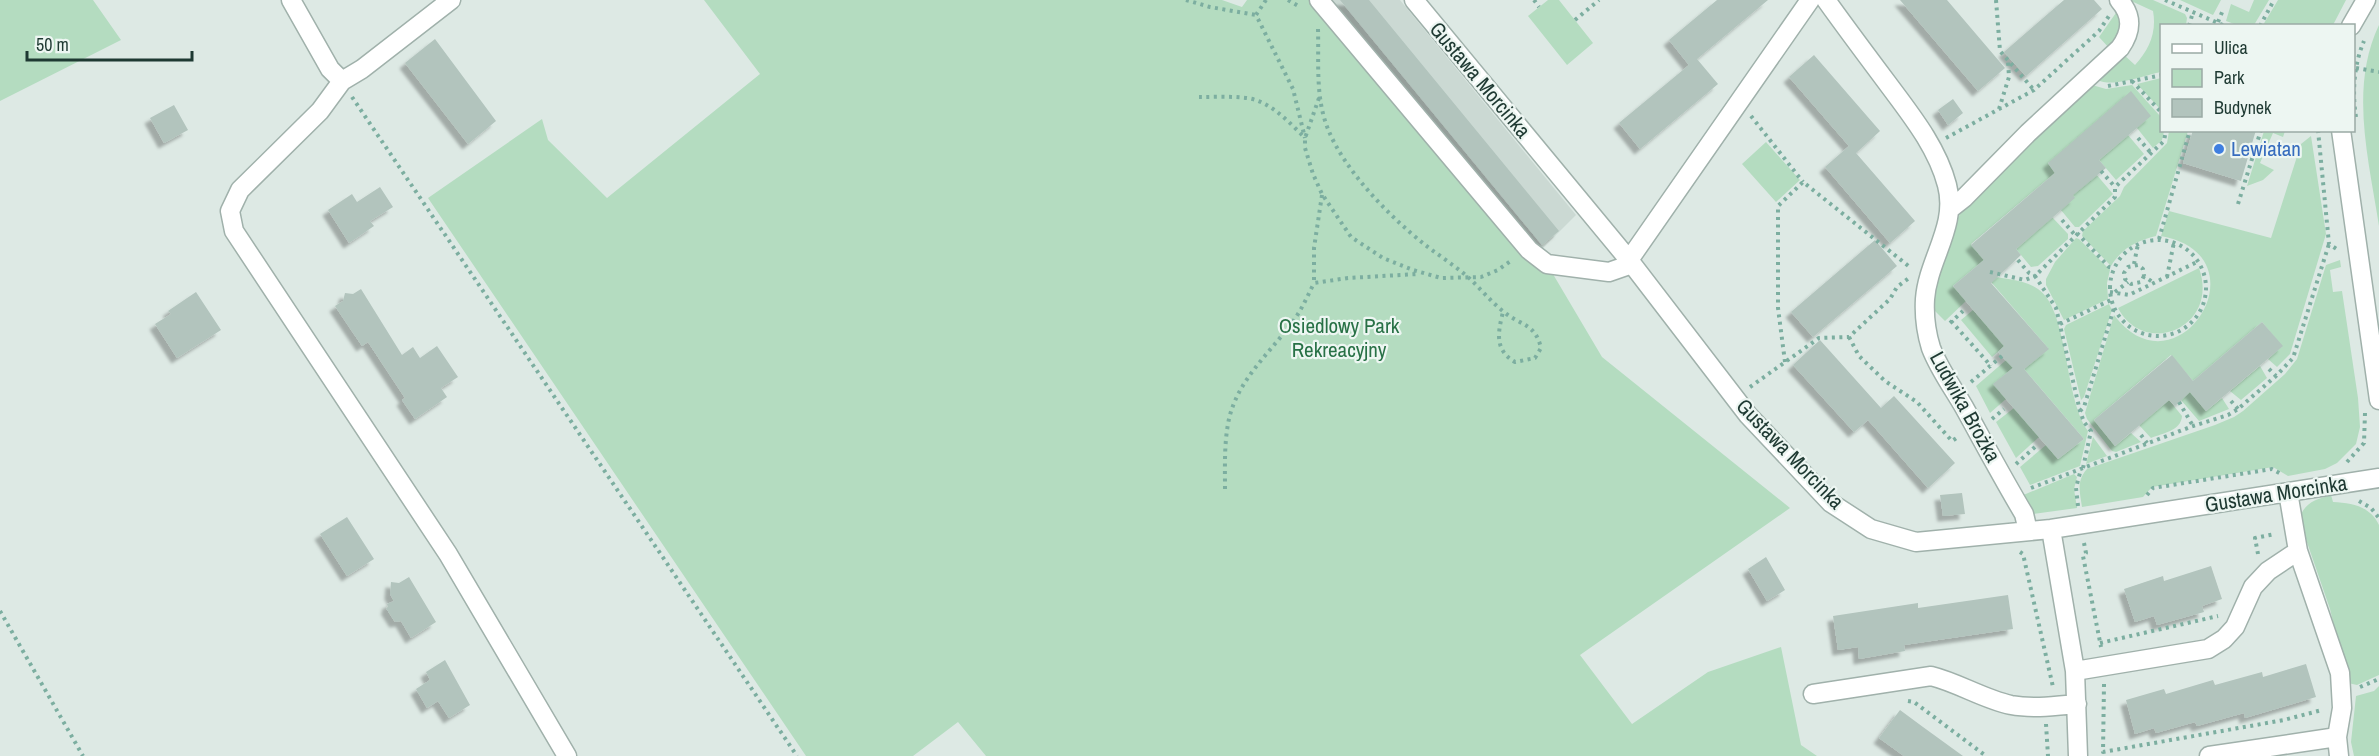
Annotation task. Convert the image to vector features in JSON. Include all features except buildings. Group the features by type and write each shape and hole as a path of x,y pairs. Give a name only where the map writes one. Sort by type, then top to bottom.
{"street":[{"path":"291,0 330,69 342,81"},
{"path":"450,0 362,69 342,81 320,111 240,190 231,211 234,231 448,554 567,756"},
{"path":"1319,0 1527,248 1547,264 1609,272 1630,262 1810,0"},
{"name":"Gustawa Morcinka","path":"1414,0 1630,262 1734,398 1831,503 1871,530 1916,542 2050,529 2289,485 2335,485 2379,477"},
{"name":"Ludwika Brożka","path":"1826,0 1915,121 1931,146 1947,183 1949,219 1927,278 1924,319 1932,351 2024,514 2019,532"},
{"path":"1950,209 2120,48 2129,32 2129,15 2119,0"},
{"path":"2352,24 2366,0"},
{"path":"2341,132 2372,403"},
{"path":"2289,485 2298,551 2340,673 2342,705 2337,737 2339,756"},
{"path":"2050,529 2076,671 2078,756"},
{"path":"2076,671 2208,649 2224,639 2235,627 2253,587 2268,571 2298,551"},
{"path":"1813,694 1931,676 2011,705 2077,704"},
{"path":"2209,756 2337,737"}],"path":[{"path":"1186,0 1210,8 1256,15"},
{"path":"1256,15 1266,0"},
{"path":"1534,0 1539,7"},
{"path":"1575,20 1599,0"},
{"path":"1996,0 2000,51 2034,90"},
{"path":"1931,146 2034,90 2099,31 2119,0"},
{"path":"2165,0 2172,1 2222,24"},
{"path":"2261,24 2274,0"},
{"path":"2218,22 2223,10"},
{"path":"2190,24 2193,12"},
{"path":"1256,15 1293,89 1305,138 1305,148 1313,174 1322,194 1352,237 1383,258 1441,278 1467,276 1481,278 1498,270 1527,248"},
{"path":"1322,20 1318,28 1319,97 1328,129 1352,171 1379,204 1423,243 1467,276 1503,312 1528,325 1538,336 1541,348 1535,358 1515,362 1501,351 1498,342 1503,312"},
{"path":"1999,110 2009,77 2008,61"},
{"path":"2356,68 2379,72"},
{"path":"2089,78 2094,83 2107,86 2160,75"},
{"path":"342,81 797,756"},
{"path":"2132,81 2160,111"},
{"path":"1198,97 1249,98 1267,105 1286,119 1305,138"},
{"path":"1305,138 1319,97"},
{"path":"1734,398 1819,338 1849,337 1890,299 1897,287 1916,272 1803,182 1740,101"},
{"path":"2115,187 2164,141 2166,132"},
{"path":"2158,240 2189,132"},
{"path":"2238,204 2260,132"},
{"path":"2013,495 2147,443 2228,415 2276,376 2293,358 2329,244 2318,132"},
{"path":"2138,138 2151,153"},
{"path":"1990,272 2025,279 2035,276 2115,196 2115,187 2101,171"},
{"path":"1785,362 1778,308 1778,206 1803,182"},
{"path":"1225,489 1225,451 1229,419 1239,393 1264,355 1295,319 1314,283 1314,248 1322,194"},
{"path":"2062,220 2109,267 2114,268"},
{"path":"2158,240 2174,242 2188,250 2199,261 2205,276 2205,300 2194,321 2181,331 2158,337 2142,334 2122,321 2114,308 2111,300 2114,268 2123,255 2138,244 2158,240"},
{"path":"2167,278 2174,242"},
{"path":"2128,282 2124,276 2126,269 2134,264 2138,244"},
{"path":"2329,244 2340,252"},
{"path":"2017,259 2029,273 2035,276 2050,297 2060,324 2080,411 2091,431 2076,488 2086,553 2083,556 2104,667 2103,754 2284,720 2342,705"},
{"path":"2113,292 2129,295 2199,261"},
{"path":"2113,292 2128,282 2138,284 2144,276 2143,269 2134,264"},
{"path":"1314,283 1348,278 1424,274"},
{"path":"2144,276 2154,283"},
{"path":"2060,324 2111,300"},
{"path":"2080,411 2084,407 2114,308"},
{"path":"1951,321 1990,366"},
{"path":"1849,337 1859,356 1885,381 1917,402 1952,441 1974,426"},
{"path":"1980,376 2002,356"},
{"path":"2269,369 2276,376"},
{"path":"2231,401 2238,409"},
{"path":"2179,402 2193,426"},
{"path":"2335,485 2332,472 2358,453 2364,443 2372,403"},
{"path":"1995,417 2004,409"},
{"path":"2141,435 2147,443"},
{"path":"2001,473 2017,464 2036,446"},
{"path":"2141,502 2153,488 2272,469 2289,485"},
{"path":"2260,563 2255,538 2294,531"},
{"path":"2019,532 2012,544 2023,554 2054,695 2045,706 2048,756"},
{"path":"0,611 83,756"},
{"path":"2100,643 2225,615"},
{"path":"2164,629 2165,635"},
{"path":"1896,702 1914,702 1986,756"}],"shaded area":[{"path":"1326,0 1400,0 1576,215 1538,253"}],"green space":[{"path":"0,0 93,0 121,40 0,101"},
{"name":"Osiedlowy Park Rekreacyjny","path":"704,0 1222,0 1242,7 1247,0 1319,0 1547,264 1602,357 1790,508 1580,655 1632,724 1708,672 1781,647 1801,745 1817,756 986,756 958,722 913,756 806,756 428,198 542,119 548,140 607,198 760,74"},
{"path":"1548,0 1559,0 1593,43 1567,65 1528,16"},
{"path":"2129,0 2153,0 2185,14 2187,18 2186,24 2160,24 2160,72 2112,83 2098,80 2123,54 2135,65 2151,40 2154,26 2153,11"},
{"path":"2180,0 2221,0 2213,15"},
{"path":"2254,0 2269,0 2255,24 2234,24 2226,21 2231,4 2249,12"},
{"path":"2278,0 2346,0 2334,24 2264,24"},
{"path":"2118,10 2122,32 2110,49 2099,37"},
{"path":"2379,25 2379,226 2367,150 2363,99 2370,49"},
{"path":"2160,78 2160,109 2137,84"},
{"path":"2092,85 2106,89 2132,85 2160,116 2160,132 2164,132 2162,140 2153,148 2137,128 2048,163 2055,173 1971,244 1984,260 1953,286 1966,301 1945,321 1931,307 1930,295 1953,224 2008,161"},
{"path":"2169,132 2188,132 2156,236 2130,246 2111,266 2082,236 2083,231 2120,196 2124,187 2167,143"},
{"path":"2264,132 2285,132 2283,137 2273,133 2260,163 2274,170 2263,180 2247,186"},
{"path":"2128,135 2144,154 2116,180 2099,160"},
{"path":"2311,136 2326,234 2290,354 2277,367 2268,359 2282,346 2262,322 2193,381 2171,355 2094,420 2115,446 2131,433 2141,442 2116,452 2112,451 2087,419 2085,413 2114,315 2138,337 2163,341 2185,332 2201,314 2210,292 2208,269 2192,249 2161,236 2169,211 2271,238 2301,144"},
{"path":"1766,142 1800,180 1776,202 1742,164"},
{"path":"2090,167 2113,194 2079,227 2075,227 2061,210 2066,188"},
{"path":"2052,217 2068,234 2068,239 2038,266 2031,267 2016,249"},
{"path":"2076,238 2110,270 2107,283 2108,299 2064,320 2046,285 2046,279 2055,262"},
{"path":"2340,260 2341,267 2330,270 2333,292 2342,291 2358,398 2360,427 2356,444 2337,463 2325,469 2288,476 2273,467 2152,487 2143,497 2082,507 2080,483 2087,469 2234,417 2285,374 2297,359 2326,265"},
{"path":"2199,268 2203,289 2199,306 2190,320 2176,329 2161,333 2145,332 2130,323 2118,308"},
{"path":"1985,275 2026,283 2038,289 2048,300 2056,316 2074,398 2080,417 2088,431 2080,466 2030,485 2020,467 2046,445 2058,459 2084,439 2024,369 2048,348"},
{"path":"2109,304 2112,310 2084,397 2081,400 2064,329 2066,325"},
{"path":"1973,310 2005,346 1992,357 1961,320"},
{"path":"2012,355 2019,363 1994,384 2006,399 1990,413 1976,386"},
{"path":"2260,366 2267,378 2241,400 2230,391"},
{"path":"2185,386 2206,411 2222,398 2229,409 2199,421 2181,400"},
{"path":"2169,400 2182,416 2181,421 2171,431 2151,438 2139,425"},
{"path":"2014,408 2039,437 2016,458 1996,422"},
{"path":"2093,437 2107,456 2086,464"},
{"path":"2074,474 2077,477 2074,489 2077,508 2033,514 2021,496"},
{"path":"2331,495 2333,502 2347,503 2366,510 2379,525 2379,675 2357,685 2348,683 2330,609 2299,519 2308,505"},
{"path":"2379,686 2379,756 2354,756 2351,742 2356,696 2374,691"}],"place":[{"name":"Lewiatan","path":"2219,149"}]}
